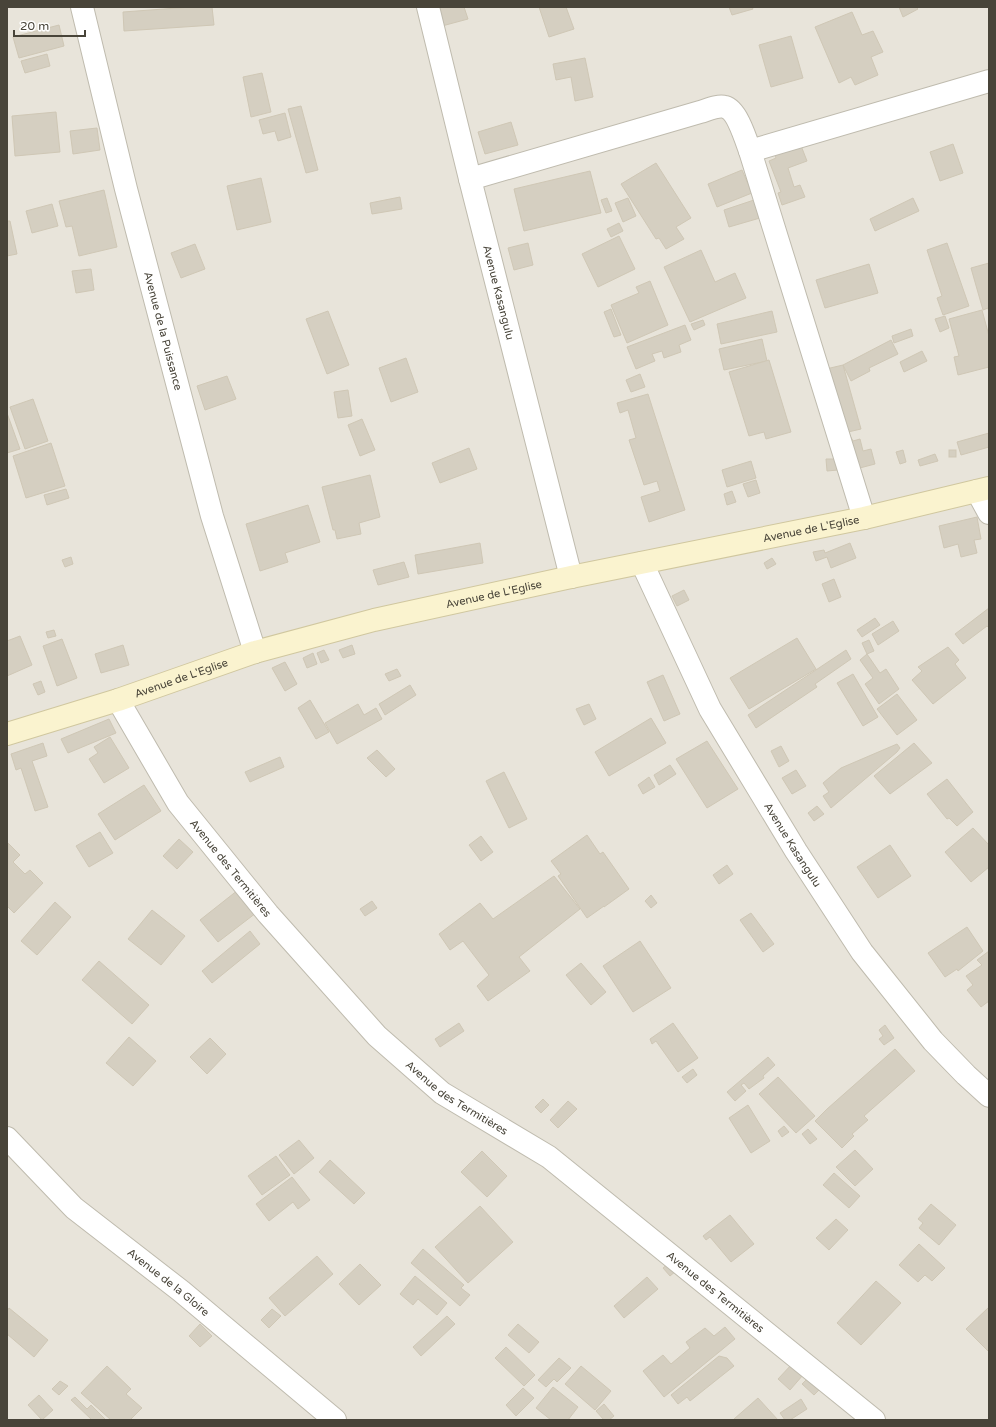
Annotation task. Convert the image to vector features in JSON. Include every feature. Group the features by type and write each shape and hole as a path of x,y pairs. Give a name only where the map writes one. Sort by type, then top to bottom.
{"street":[{"name":"Avenue de la Puissance","path":"82,7 126,188 212,516 255,652"},
{"name":"Avenue Kasangulu","path":"428,7 571,577"},
{"path":"750,151 989,81"},
{"path":"470,179 721,106 731,110 742,130 750,151 864,518"},
{"name":"Avenue de L'Eglise","path":"7,734 118,700 255,652 374,620 571,577 864,518 983,490"},
{"path":"983,490 989,513"},
{"name":"Avenue Kasangulu","path":"642,563 710,709 800,858 862,952 933,1041 989,1096"},
{"name":"Avenue des Termitières","path":"118,700 178,803 268,914 377,1036 442,1093 549,1157 874,1420"},
{"name":"Avenue de la Gloire","path":"7,1138 74,1208 181,1291 335,1420"}],"shaded area":[{"path":"7,7 989,7 989,1420 7,1420"}],"building":[{"path":"212,7 214,25 124,31 123,12"},
{"path":"437,7 464,7 468,19 442,26"},
{"path":"539,7 566,7 574,29 549,37"},
{"path":"729,7 752,7 753,9 732,15"},
{"path":"899,7 916,7 918,9 903,17"},
{"path":"852,12 862,35 873,31 883,52 871,57 878,75 855,85 851,77 839,83 815,27"},
{"path":"59,25 64,46 19,58 13,37"},
{"path":"791,36 803,78 771,87 759,45"},
{"path":"47,54 50,66 25,73 21,61"},
{"path":"585,58 593,97 575,101 571,77 556,80 553,64"},
{"path":"262,73 271,112 251,117 243,77"},
{"path":"301,106 318,170 306,173 288,109"},
{"path":"56,112 60,152 15,156 12,116"},
{"path":"285,113 291,137 278,141 275,131 263,134 259,120"},
{"path":"511,122 518,145 485,154 478,132"},
{"path":"97,128 100,150 73,154 70,131"},
{"path":"798,138 807,161 788,168 794,187 800,185 805,197 782,205 778,193 781,192 769,161 776,158 772,148"},
{"path":"953,144 963,173 940,181 930,152"},
{"path":"656,163 691,218 676,227 684,239 666,249 659,238 656,239 621,184"},
{"path":"742,170 752,193 717,207 708,184"},
{"path":"590,171 601,213 524,231 514,189"},
{"path":"261,178 271,222 237,230 227,186"},
{"path":"104,190 117,247 79,256 72,226 66,227 59,201"},
{"path":"400,197 402,209 372,214 370,203"},
{"path":"607,198 612,211 606,213 601,200"},
{"path":"628,198 636,216 623,222 615,203"},
{"path":"913,198 919,211 875,231 870,219"},
{"path":"754,200 760,218 729,227 724,210"},
{"path":"52,204 58,226 32,233 26,211"},
{"path":"7,221 10,221 17,254 7,256"},
{"path":"619,223 623,231 611,237 607,229"},
{"path":"619,236 635,269 598,287 582,254"},
{"path":"528,243 533,265 514,270 508,248"},
{"path":"947,243 969,306 943,315 937,298 942,296 927,250"},
{"path":"195,244 205,269 181,278 171,253"},
{"path":"701,250 715,282 735,273 746,298 690,322 664,267"},
{"path":"989,263 989,313 988,308 983,310 971,268"},
{"path":"869,264 878,293 825,308 816,280"},
{"path":"91,269 94,290 76,293 72,271"},
{"path":"650,281 668,325 627,343 611,305 639,293 636,287"},
{"path":"611,309 621,335 614,337 604,312"},
{"path":"982,310 989,336 989,367 958,375 954,357 959,356 949,319"},
{"path":"328,311 349,365 327,374 306,319"},
{"path":"772,311 777,332 721,344 717,324"},
{"path":"945,316 949,328 940,332 935,319"},
{"path":"703,320 705,325 694,330 691,324"},
{"path":"685,325 691,340 679,345 681,352 664,358 662,351 652,354 655,361 636,369 627,347"},
{"path":"911,329 913,336 894,343 892,336"},
{"path":"762,339 767,361 724,370 719,349"},
{"path":"891,340 898,354 869,368 870,371 851,381 843,365"},
{"path":"922,351 927,361 904,372 900,362"},
{"path":"406,358 418,392 391,402 379,368"},
{"path":"769,360 791,432 766,439 764,432 749,436 729,372"},
{"path":"843,365 861,429 848,432 853,441 860,439 863,451 871,449 875,464 856,469 826,369"},
{"path":"640,374 645,387 631,392 626,380"},
{"path":"227,376 236,399 205,410 197,386"},
{"path":"348,390 352,416 338,418 334,392"},
{"path":"648,394 685,510 649,522 641,497 660,491 657,481 644,485 629,440 636,438 628,410 620,413 617,403"},
{"path":"33,399 48,441 25,449 10,407"},
{"path":"7,413 20,449 7,453"},
{"path":"362,419 375,450 360,456 348,425"},
{"path":"989,433 989,447 961,455 957,442"},
{"path":"51,443 65,486 26,498 13,456"},
{"path":"469,448 477,469 440,483 432,463"},
{"path":"903,450 906,462 900,464 896,452"},
{"path":"949,450 956,450 956,457 949,457"},
{"path":"935,454 938,461 920,466 918,460"},
{"path":"826,459 837,459 838,470 827,471"},
{"path":"751,461 756,478 727,487 722,470"},
{"path":"370,475 380,517 359,523 361,534 337,539 335,530 333,530 322,487"},
{"path":"756,480 760,493 748,497 743,484"},
{"path":"66,489 69,498 47,505 44,495"},
{"path":"732,491 736,502 727,505 724,494"},
{"path":"308,505 320,542 285,553 288,562 260,571 246,524"},
{"path":"977,517 981,539 974,540 977,553 961,557 958,544 944,548 939,526"},
{"path":"480,543 483,563 418,574 415,555"},
{"path":"850,543 856,558 831,568 827,557 816,561 813,552 824,550 825,553"},
{"path":"71,557 73,564 65,567 62,560"},
{"path":"772,558 776,564 767,569 764,563"},
{"path":"404,562 409,577 378,585 373,570"},
{"path":"834,579 841,597 829,602 822,584"},
{"path":"684,590 689,600 677,606 672,596"},
{"path":"989,608 989,628 987,626 963,644 955,634"},
{"path":"875,618 880,625 862,637 857,630"},
{"path":"893,621 899,631 878,645 872,634"},
{"path":"54,630 56,636 48,638 46,632"},
{"path":"20,636 32,665 7,676 7,641"},
{"path":"797,638 816,669 749,709 730,678"},
{"path":"62,639 77,678 57,686 43,646"},
{"path":"869,640 874,651 867,654 862,643"},
{"path":"123,645 129,665 101,673 95,654"},
{"path":"352,645 355,654 343,658 339,650"},
{"path":"948,647 959,660 955,664 966,678 933,704 912,680 922,671 918,667"},
{"path":"324,650 329,660 321,663 317,653"},
{"path":"846,650 851,659 815,684 817,687 756,728 748,715"},
{"path":"313,653 317,664 307,668 303,658"},
{"path":"867,654 880,673 886,669 899,689 879,704 865,684 873,678 860,660"},
{"path":"285,662 297,684 285,691 272,668"},
{"path":"397,669 401,676 389,681 385,674"},
{"path":"853,674 878,717 863,726 837,683"},
{"path":"663,675 680,714 664,721 647,682"},
{"path":"41,681 45,692 38,695 33,684"},
{"path":"410,685 416,695 385,715 379,704"},
{"path":"897,694 917,720 897,735 877,709"},
{"path":"310,700 329,732 316,739 298,708"},
{"path":"358,704 364,715 376,708 382,719 337,744 325,723"},
{"path":"589,704 596,719 584,725 576,709"},
{"path":"651,718 666,743 609,776 595,752"},
{"path":"109,719 116,733 68,753 61,739"},
{"path":"110,737 129,768 104,783 89,759 98,753 94,747"},
{"path":"707,741 738,789 707,808 676,759"},
{"path":"43,743 47,756 32,761 48,807 35,811 21,768 16,770 11,754"},
{"path":"914,743 932,763 890,794 874,776"},
{"path":"897,744 900,748 897,752 831,808 823,796 829,792 823,783 841,768"},
{"path":"781,746 789,761 779,767 771,751"},
{"path":"377,750 395,769 386,777 367,758"},
{"path":"280,757 284,767 250,782 245,772"},
{"path":"670,765 676,774 659,785 654,775"},
{"path":"796,770 806,786 792,794 782,778"},
{"path":"504,772 527,819 509,828 486,781"},
{"path":"649,777 655,787 643,794 638,785"},
{"path":"947,779 973,812 957,826 949,818 947,819 927,794"},
{"path":"144,785 161,811 115,840 98,814"},
{"path":"817,806 824,814 814,821 808,813"},
{"path":"973,828 989,845 989,867 971,882 945,852"},
{"path":"100,832 113,853 89,867 76,846"},
{"path":"587,835 600,854 603,852 629,889 587,918 558,876 561,874 551,861"},
{"path":"481,836 493,852 481,861 469,845"},
{"path":"179,839 193,852 177,869 163,856"},
{"path":"8,843 20,855 13,862 25,874 30,870 43,883 14,913 7,906"},
{"path":"890,845 911,876 878,898 857,867"},
{"path":"727,865 733,874 719,884 713,875"},
{"path":"554,876 580,909 519,957 530,971 488,1001 477,986 489,975 463,941 450,950 439,934 480,903 493,919"},
{"path":"238,890 256,913 218,942 200,920"},
{"path":"651,895 657,903 651,908 645,901"},
{"path":"372,901 377,908 365,916 360,909"},
{"path":"55,902 71,917 37,955 21,941"},
{"path":"152,910 185,936 161,965 128,939"},
{"path":"751,913 774,944 763,952 740,920"},
{"path":"967,927 983,951 958,971 957,969 945,977 928,953"},
{"path":"250,931 260,944 212,983 202,971"},
{"path":"640,941 671,988 633,1012 603,966"},
{"path":"989,951 989,1001 981,1007 967,990 973,985 966,976 982,965 977,960"},
{"path":"99,961 149,1005 132,1024 82,980"},
{"path":"581,963 606,992 591,1005 566,975"},
{"path":"459,1023 464,1031 440,1047 435,1039"},
{"path":"673,1023 698,1058 678,1072 656,1041 652,1044 650,1039"},
{"path":"885,1025 894,1038 884,1045 879,1039 883,1036 879,1030"},
{"path":"129,1037 156,1061 133,1086 106,1063"},
{"path":"210,1038 226,1054 207,1074 190,1057"},
{"path":"895,1049 915,1071 864,1116 868,1120 852,1134 854,1136 842,1148 815,1121"},
{"path":"768,1057 775,1065 763,1076 764,1078 749,1089 744,1083 741,1085 746,1091 735,1101 727,1092"},
{"path":"693,1069 697,1075 687,1083 682,1077"},
{"path":"778,1077 815,1116 796,1133 759,1094"},
{"path":"543,1099 549,1105 541,1113 535,1107"},
{"path":"568,1101 577,1109 558,1128 550,1120"},
{"path":"748,1105 770,1141 751,1153 729,1118"},
{"path":"784,1126 789,1132 782,1137 778,1131"},
{"path":"808,1129 817,1139 810,1144 802,1134"},
{"path":"299,1140 314,1158 294,1174 279,1155"},
{"path":"855,1150 873,1169 855,1186 836,1167"},
{"path":"482,1151 507,1176 487,1197 461,1172"},
{"path":"276,1156 290,1175 262,1195 248,1176"},
{"path":"330,1160 365,1193 354,1204 319,1172"},
{"path":"834,1173 860,1196 849,1208 823,1185"},
{"path":"292,1177 310,1200 298,1209 293,1202 269,1221 256,1204"},
{"path":"931,1204 956,1225 939,1245 919,1228 923,1223 918,1219"},
{"path":"480,1206 513,1242 468,1283 435,1247"},
{"path":"730,1215 754,1244 731,1262 710,1237 706,1240 703,1236"},
{"path":"836,1219 848,1230 829,1250 816,1238"},
{"path":"919,1244 945,1268 932,1281 925,1275 918,1282 899,1265"},
{"path":"423,1249 464,1285 461,1288 470,1295 460,1306 411,1263"},
{"path":"317,1256 333,1274 285,1316 269,1298"},
{"path":"669,1263 676,1271 670,1276 663,1268"},
{"path":"360,1264 381,1285 359,1305 339,1284"},
{"path":"415,1276 447,1303 437,1315 418,1299 413,1305 400,1294"},
{"path":"647,1277 658,1289 624,1318 614,1306"},
{"path":"876,1281 901,1303 861,1345 837,1323"},
{"path":"989,1307 989,1352 966,1329"},
{"path":"9,1308 48,1340 34,1357 7,1334 7,1311"},
{"path":"272,1309 281,1316 269,1328 261,1320"},
{"path":"447,1316 455,1324 421,1356 413,1347"},
{"path":"200,1324 212,1336 200,1347 189,1336"},
{"path":"518,1324 539,1342 529,1353 508,1335"},
{"path":"725,1327 735,1339 664,1397 643,1371 663,1355 671,1364 690,1348 686,1342 705,1328 714,1336"},
{"path":"506,1347 535,1375 524,1386 495,1358"},
{"path":"719,1356 727,1358 734,1366 690,1401 687,1397 678,1404 671,1395"},
{"path":"559,1358 571,1368 557,1382 554,1379 546,1387 538,1380"},
{"path":"792,1364 803,1375 790,1390 778,1379"},
{"path":"107,1366 131,1389 126,1394 142,1408 130,1420 111,1420 81,1393"},
{"path":"581,1366 611,1391 595,1410 565,1384"},
{"path":"811,1375 823,1386 814,1395 802,1384"},
{"path":"60,1381 68,1386 59,1395 52,1389"},
{"path":"553,1387 578,1407 568,1420 551,1420 536,1408"},
{"path":"523,1388 534,1398 516,1416 506,1405"},
{"path":"39,1395 53,1410 42,1420 28,1405"},
{"path":"75,1397 87,1409 91,1405 106,1420 92,1420 71,1400"},
{"path":"758,1398 778,1420 734,1419"},
{"path":"801,1399 807,1409 790,1420 785,1420 780,1413"},
{"path":"604,1404 614,1416 609,1420 604,1420 596,1411"}]}
